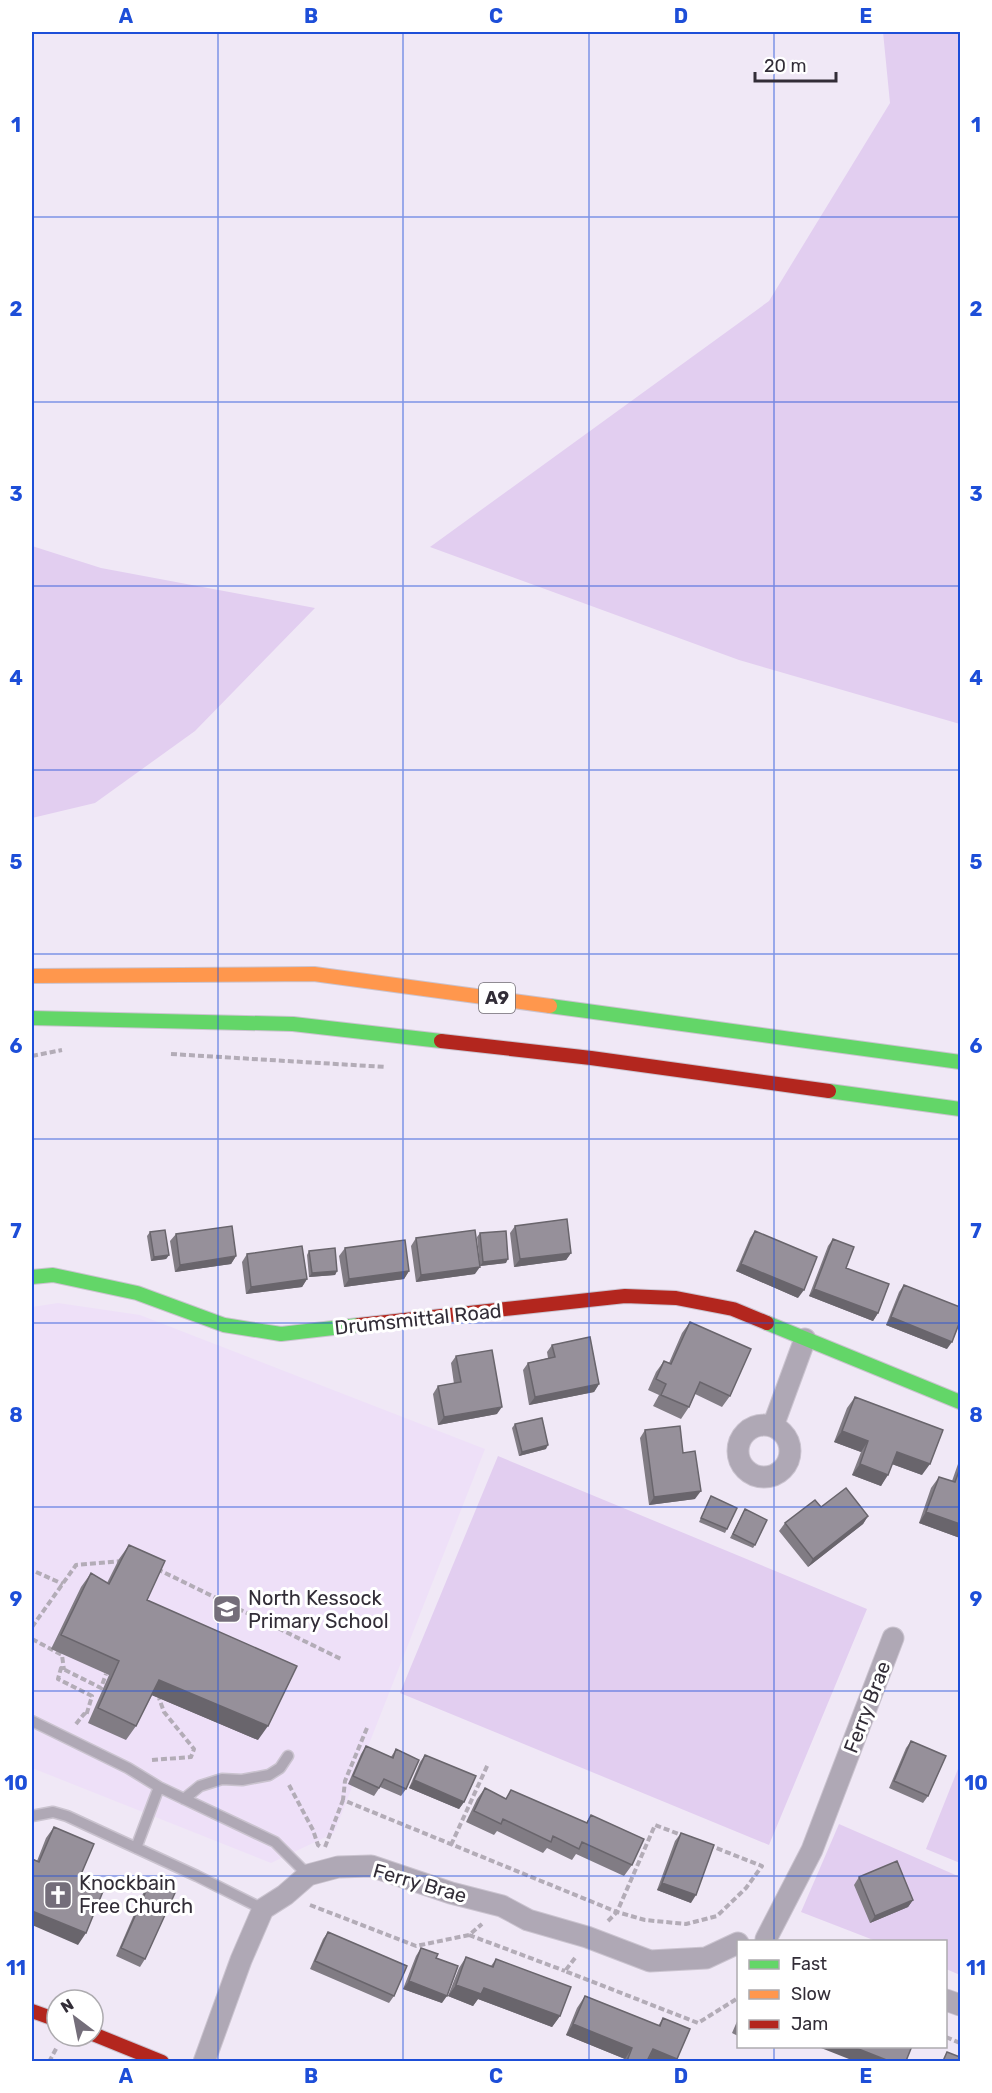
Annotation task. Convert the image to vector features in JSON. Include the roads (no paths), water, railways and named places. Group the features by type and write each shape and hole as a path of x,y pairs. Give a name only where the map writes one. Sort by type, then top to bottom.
{"main road":[{"name":"A9","path":"32,976 314,974 960,1062"},
{"path":"32,1018 293,1024 591,1058 960,1109"},
{"name":"Drumsmittal Road","path":"32,1276 53,1275 137,1293 224,1325 281,1334 625,1296 676,1298 733,1309 960,1402"},
{"path":"105,2039 162,2061"}],"street":[{"path":"773,1426 805,1339"},
{"name":"Ferry Brae","path":"744,1940 751,1937 771,1940 812,1850 893,1638"},
{"name":"Ferry Brae","path":"262,1909 285,1895 308,1875 338,1867 371,1866 451,1893 502,1906 528,1920 587,1937 651,1961 706,1958 737,1943"},
{"path":"204,2061 262,1909"}],"lane":[{"path":"32,1721 68,1737 159,1787 275,1842 308,1875"},
{"path":"184,1799 200,1786 222,1779 243,1780 269,1775 280,1768 288,1756"},
{"path":"136,1848 159,1787"},
{"path":"32,1816 53,1812 68,1816 262,1909"}],"place":[{"name":"North Kessock Primary School","path":"227,1609"},
{"name":"Knockbain Free Church","path":"58,1895"}]}
